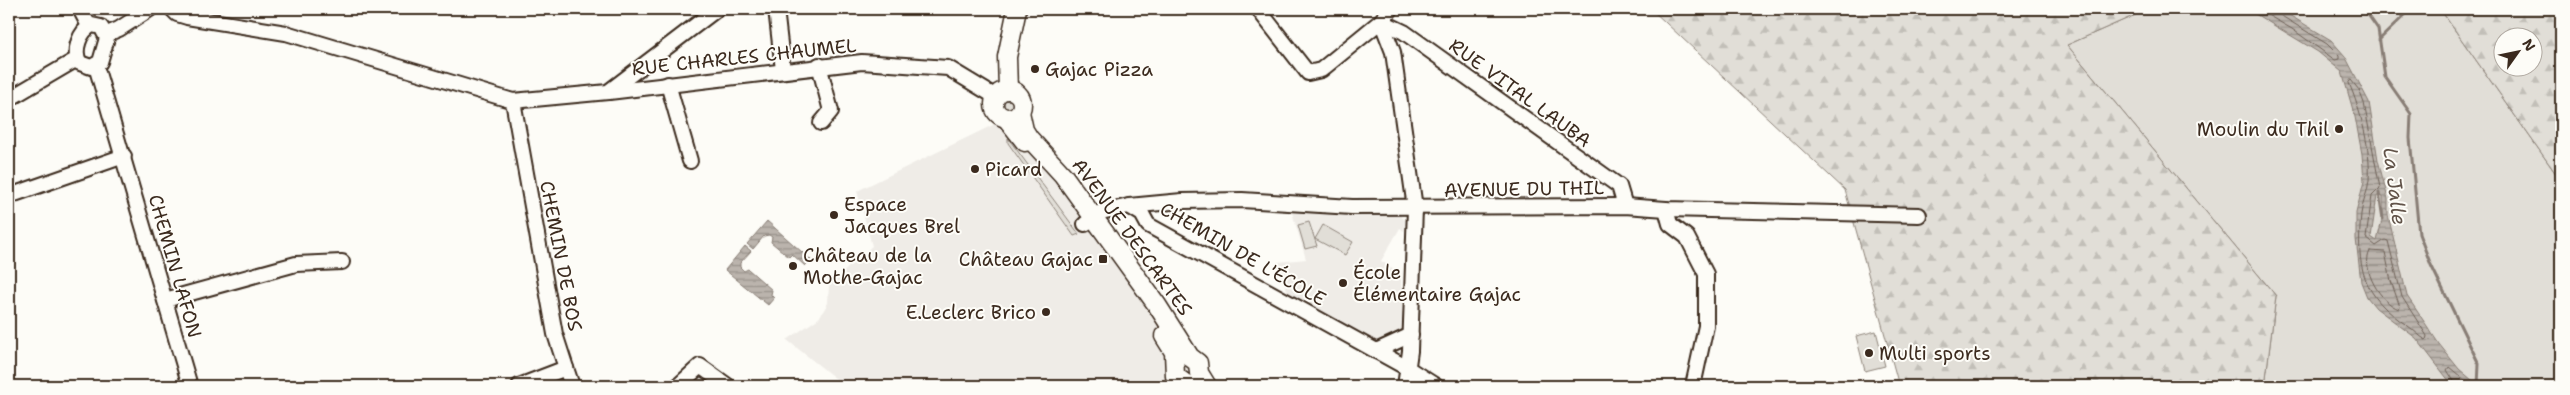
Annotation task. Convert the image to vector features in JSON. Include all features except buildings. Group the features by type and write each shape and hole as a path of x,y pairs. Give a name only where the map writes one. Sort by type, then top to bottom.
{"main road":[{"path":"1002,93 1015,92 1021,99 1013,116 1000,116 995,111 994,103 1002,93 1017,9"},
{"name":"AVENUE DESCARTES","path":"1013,116 1029,138 1052,162 1090,221 1157,305 1186,376"}],"street":[{"path":"80,9 89,26"},
{"path":"107,34 119,29 150,9"},
{"path":"172,9 177,14 187,17 286,34 512,101"},
{"path":"608,92 717,9"},
{"path":"776,9 783,70"},
{"path":"1258,9 1308,72 1321,70 1381,21 1391,9"},
{"path":"1381,21 1393,52 1415,208 1411,335 1405,386"},
{"name":"RUE VITAL LAUBA","path":"1381,21 1404,32 1618,186 1625,206"},
{"path":"97,25 107,34 102,57 96,66 85,67 78,59 77,50 82,34 89,26 97,25"},
{"path":"9,99 78,59"},
{"name":"RUE CHARLES CHAUMEL","path":"512,101 608,92 819,65 862,62 948,68 1002,93"},
{"path":"819,65 831,111 821,123"},
{"name":"CHEMIN LAFON","path":"96,66 190,386"},
{"path":"668,84 690,161"},
{"name":"CHEMIN DE BOS","path":"512,101 555,334 572,386"},
{"path":"9,196 124,156"},
{"name":"AVENUE DU THIL","path":"1129,206 1182,201 1242,200 1352,207 1625,206 1666,209 1919,215"},
{"path":"1090,221 1101,212 1129,206"},
{"name":"CHEMIN DE L'ÉCOLE","path":"1129,206 1142,214 1148,224 1436,386"},
{"path":"1666,209 1670,224 1686,236 1706,274 1706,326 1693,386"},
{"path":"165,300 296,264 342,262"},
{"path":"1376,351 1411,335"},
{"path":"678,386 700,366 728,386"},
{"path":"519,386 566,368"}],"shaded area":[{"path":"995,124 1007,127 1038,158 1085,224 1104,242 1203,386 845,386 787,340 819,318 828,303 829,285 872,246 857,191"},
{"name":"École Élémentaire Gajac","path":"1291,209 1399,214 1405,220 1404,231 1400,228 1381,261 1401,273 1402,329 1398,333 1376,343 1288,293 1278,262 1306,259"}],"green space":[{"path":"1651,9 2149,9 2067,45 2276,296 2265,386 1899,386 1845,190"},
{"path":"2149,9 2440,9 2561,181 2561,386 2265,386 2276,296 2067,45"},
{"path":"2440,9 2561,9 2561,181"},
{"path":"1008,97 1016,105 1008,113 1000,105"},
{"path":"1008,138 1079,234 1074,236 1008,143"},
{"path":"1309,222 1317,246 1305,249 1298,225"},
{"path":"1323,225 1353,242 1345,255 1315,239"},
{"path":"1876,331 1885,366 1865,371 1856,336"}],"water":[{"path":"2247,9 2279,9 2331,40 2345,56 2369,102 2378,160 2388,199 2388,215 2407,296 2439,344 2459,369 2479,386 2453,386 2416,338 2376,308 2367,297 2361,282 2356,239 2356,213 2364,181 2362,154 2355,117 2342,72 2318,52","holes":["2377,196 2383,197 2383,216 2377,241 2371,237"]},
{"path":"767,221 811,260 805,266 792,254 789,257 771,242 772,237 769,235 764,236 753,249 747,244"},
{"path":"745,246 751,251 740,263 740,267 744,271 748,269 772,290 771,295 774,298 768,305 725,270"}],"waterway":[{"path":"2364,9 2378,29 2385,77 2411,114 2410,138 2419,234 2431,265 2479,364 2478,386"},
{"path":"2379,40 2408,12 2434,9"},
{"name":"La Jalle","path":"2379,193 2383,219"}],"place":[{"name":"Gajac Pizza","path":"1035,69"},
{"name":"Moulin du Thil","path":"2339,129"},
{"name":"Picard","path":"975,169"},
{"name":"Espace Jacques Brel","path":"834,215"},
{"name":"Château Gajac","path":"1103,259"},
{"name":"Château de la Mothe-Gajac","path":"793,266"},
{"name":"École Élémentaire Gajac","path":"1343,283"},
{"name":"E.Leclerc Brico","path":"1046,312"},
{"name":"Multi sports","path":"1869,353"}]}
